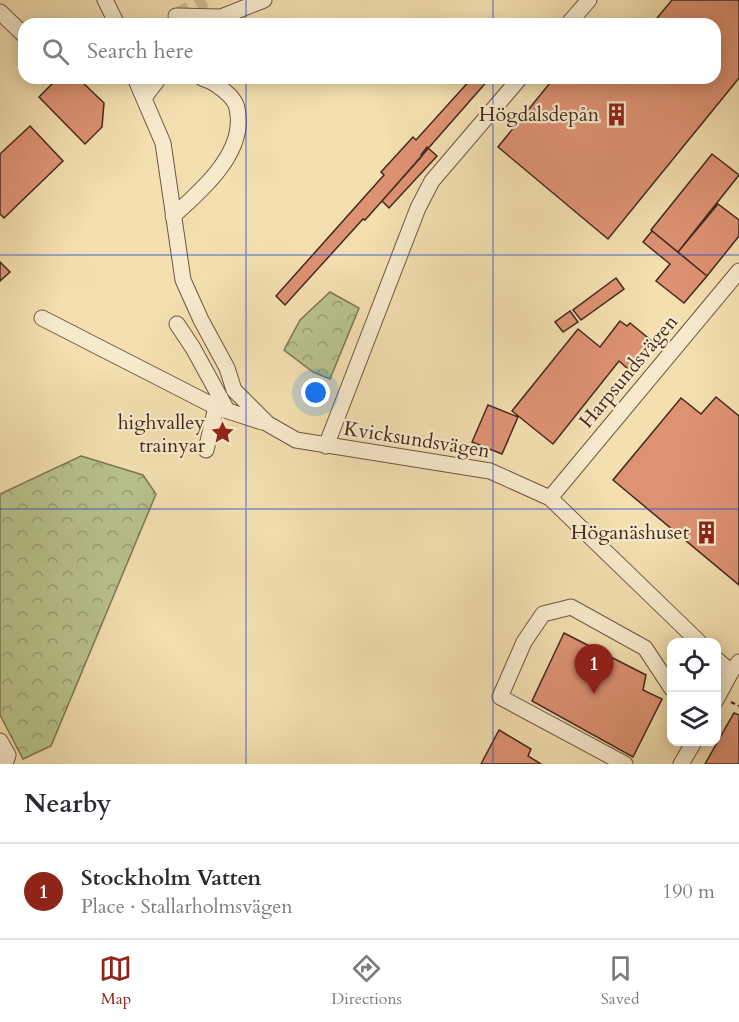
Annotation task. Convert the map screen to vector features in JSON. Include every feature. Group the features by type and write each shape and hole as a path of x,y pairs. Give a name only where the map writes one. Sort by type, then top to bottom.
{"street":[{"path":"105,0 114,18"},
{"path":"175,18 176,0"},
{"path":"206,18 221,17 264,0"},
{"path":"573,18 589,0"},
{"path":"0,12 18,29"},
{"name":"Kvicksundsvägen","path":"138,84 163,142 183,280 227,368 234,390 268,424 296,440 490,471 550,498 695,638"},
{"path":"144,99 155,84"},
{"path":"173,216 202,190 233,147 239,127 236,103 222,89 213,84"},
{"path":"327,446 418,208 432,181 515,84"},
{"name":"Harpsundsvägen","path":"550,498 739,271"},
{"path":"42,318 222,409 268,424"},
{"path":"177,324 193,348 222,409 206,450"},
{"path":"625,764 500,697 524,642 543,614 571,607 645,648 667,681"},
{"path":"721,661 735,667 721,693"},
{"path":"0,741 8,755 5,764"},
{"path":"681,764 691,746"}],"green space":[{"path":"330,292 359,308 330,379 313,372 284,350 300,320"},
{"path":"81,456 143,475 156,494 51,746 23,759 0,715 0,494"}],"building":[{"name":"Högdalsdepån","path":"672,0 739,0 739,78 608,239 498,147 549,84 721,84 721,18 657,18"},
{"path":"52,84 84,84 104,103 102,127 85,144 39,97"},
{"path":"467,84 485,84 365,220 363,219 285,305 276,296 384,175 381,172 413,137 416,140"},
{"path":"30,126 63,161 4,218 0,214 0,154"},
{"path":"427,147 437,156 389,208 382,201 422,156"},
{"path":"712,154 739,175 678,252 651,230"},
{"path":"718,204 739,220 739,236 707,276 678,252"},
{"path":"652,231 707,276 684,303 656,281 670,264 643,242"},
{"path":"0,262 10,272 0,281"},
{"path":"616,278 624,289 581,320 573,310"},
{"path":"570,311 578,322 563,332 555,322"},
{"path":"620,321 627,326 630,323 652,341 629,370 619,361 553,444 512,411 578,329 600,347"},
{"name":"Höganäshuset","path":"716,397 739,416 739,585 613,480 681,398 701,414"},
{"path":"488,405 518,417 502,454 472,442"},
{"path":"564,633 646,675 643,690 662,699 633,757 532,701"},
{"path":"734,713 739,715 739,764 705,764 715,746 721,746 721,736"},
{"path":"499,730 531,749 528,756 541,764 481,764"}],"tunnel":[{"path":"176,16 205,0"}],"place":[{"name":"Högdalsdepån","path":"617,114"},
{"name":"highvalley trainyar","path":"223,433"},
{"name":"Höganäshuset","path":"707,532"},
{"name":"Stockholm Vatten","path":"594,694"}]}
